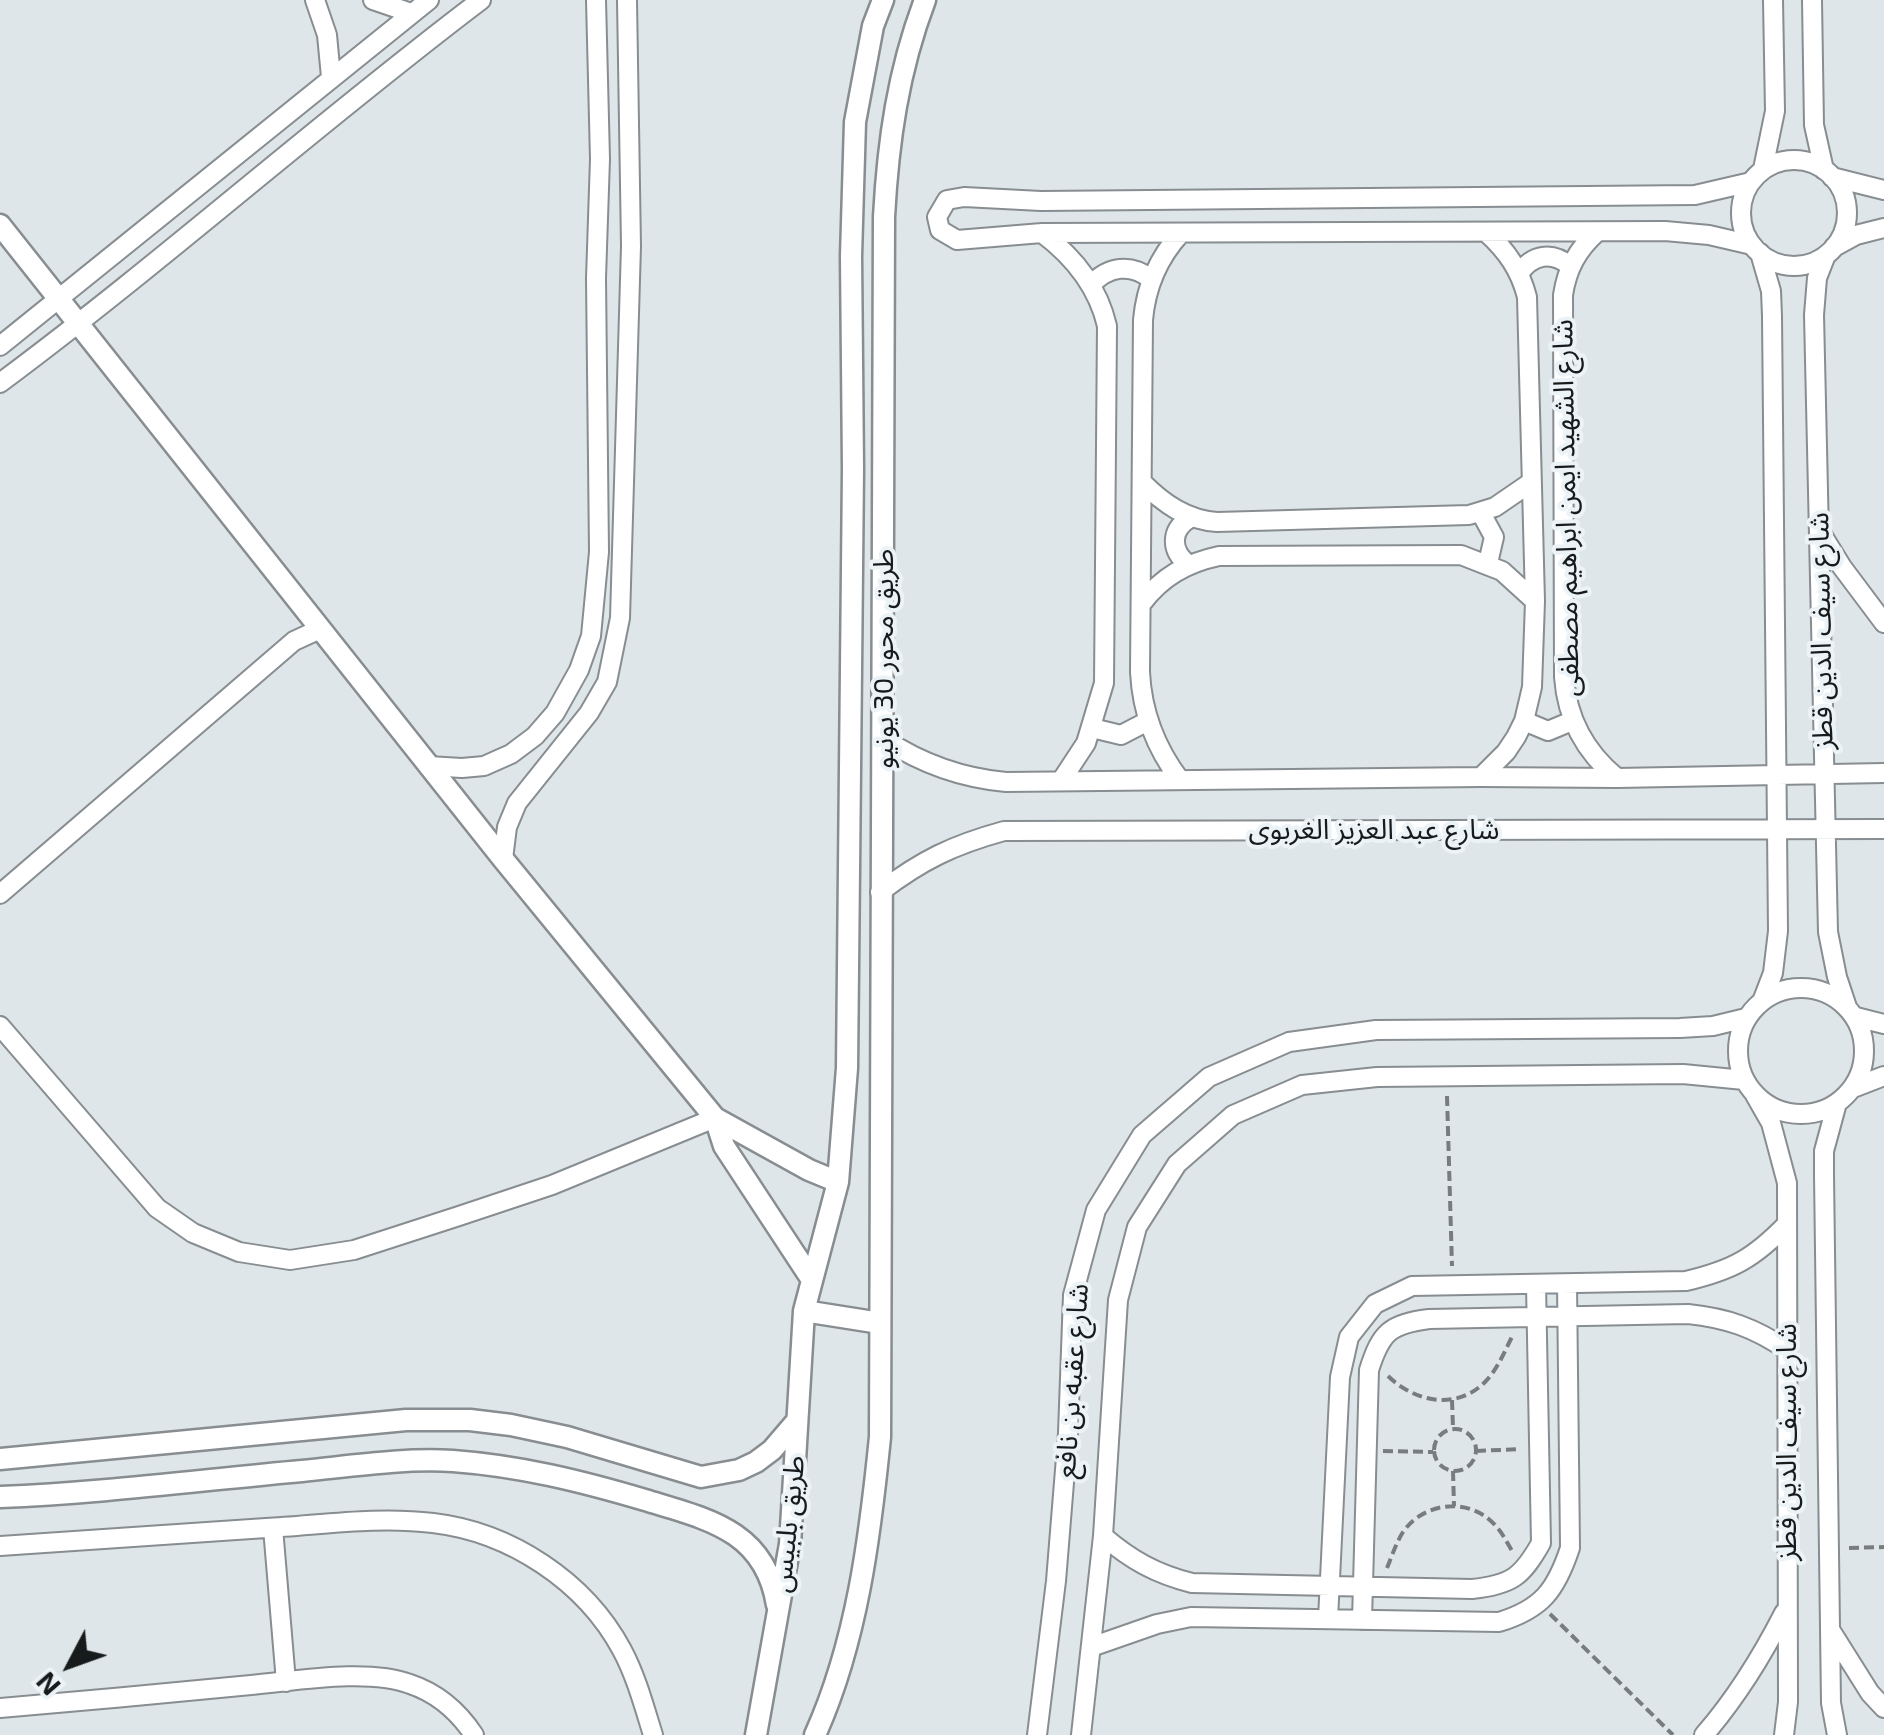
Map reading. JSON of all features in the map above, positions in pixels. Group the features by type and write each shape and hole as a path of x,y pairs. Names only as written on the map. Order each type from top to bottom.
{"street":[{"path":"315,0 327,35 331,78"},
{"path":"373,0 411,13"},
{"path":"0,346 429,0"},
{"path":"0,384 480,0"},
{"path":"428,766 484,766 511,754 535,736 555,714 579,670 591,636 600,552 596,278 600,95 596,0"},
{"path":"502,860 507,828 517,803 589,713 607,682 617,632 631,246 628,0"},
{"name":"طريق محور 30 يونيو","path":"804,1311 838,1182 847,1068 855,122 873,26 883,0"},
{"name":"طريق محور 30 يونيو","path":"880,1323 884,217 887,155 897,93 926,0"},
{"path":"1756,249 1746,236 1741,214 1757,176 1775,111 1774,0"},
{"path":"1812,0 1814,125 1828,173 1844,196 1846,217 1830,251"},
{"path":"600,95 628,94"},
{"path":"1884,190 1794,160 1695,195 1061,201 964,197 946,200 937,217 940,230 957,240 1042,233 1695,233 1756,249 1788,265 1808,264 1856,235 1884,228"},
{"path":"0,224 502,860 715,1118 838,1182"},
{"name":"شارع الشهيد ايمن ابراهيم مصطفى","path":"1481,776 1506,752 1524,722 1532,687 1534,602 1528,312 1520,274 1508,254 1486,232"},
{"name":"شارع الشهيد ايمن ابراهيم مصطفى","path":"1596,232 1570,266 1563,295 1564,677 1572,721 1592,754 1617,778"},
{"path":"1042,233 1068,254 1091,285 1107,326 1105,668 1092,728 1061,781"},
{"path":"1180,780 1161,752 1148,721 1141,688 1143,320 1152,280 1164,254 1181,233"},
{"name":"شارع سيف الدين قطز","path":"1756,249 1771,291 1772,316 1778,830 1778,945 1763,999"},
{"name":"شارع سيف الدين قطز","path":"1830,251 1817,278 1814,303 1828,932 1837,977 1852,1012"},
{"path":"1520,274 1525,265 1542,256 1553,256 1570,266"},
{"path":"1091,285 1115,269 1134,270 1152,280"},
{"path":"1143,483 1190,518 1218,522 1481,513 1530,484"},
{"path":"1481,513 1494,537 1488,563"},
{"path":"1189,565 1174,545 1178,529 1190,518"},
{"path":"1819,530 1884,622"},
{"path":"1142,604 1162,580 1189,565 1220,556 1428,554 1462,555 1488,563 1514,580 1534,602"},
{"path":"0,894 294,641 320,629"},
{"path":"1092,728 1121,735 1148,721"},
{"path":"1524,722 1548,730 1572,721"},
{"name":"شارع عبد العزيز الغربوى","path":"884,739 916,758 969,777 1006,782 1884,773"},
{"name":"شارع عبد العزيز الغربوى","path":"880,892 917,864 959,843 1004,831 1884,830"},
{"path":"1852,1012 1864,1041 1863,1066 1853,1088 1838,1103 1817,1113 1795,1114 1773,1108 1750,1088 1738,1049 1746,1018 1763,999 1779,990 1816,988 1833,995 1852,1012 1884,1024"},
{"name":"شارع عقبه بن نافع","path":"1037,1735 1056,1582 1068,1433 1073,1295 1096,1210 1142,1135 1209,1078 1289,1042 1376,1030 1680,1028 1746,1018"},
{"path":"0,1026 157,1208 193,1234 239,1252 290,1260 354,1250 496,1204 715,1118"},
{"name":"شارع عقبه بن نافع","path":"1081,1735 1103,1536 1118,1300 1137,1227 1176,1164 1233,1115 1302,1085 1377,1077 1683,1074 1750,1088"},
{"path":"1853,1088 1884,1076"},
{"name":"شارع سيف الدين قطز","path":"1750,1088 1771,1122 1787,1183 1788,1702 1784,1735"},
{"name":"شارع سيف الدين قطز","path":"1836,1735 1831,1703 1824,1175 1829,1126 1838,1103"},
{"path":"715,1118 724,1146 812,1280"},
{"path":"1328,1619 1340,1377 1349,1336 1374,1304 1412,1286 1686,1281 1725,1272 1759,1253 1787,1224"},
{"path":"1103,1536 1144,1566 1192,1584 1472,1589 1502,1586 1523,1572 1541,1543 1530,1317 1536,1284"},
{"path":"1090,1647 1140,1629 1191,1617 1498,1622 1539,1604 1560,1579 1570,1548 1568,1284"},
{"path":"804,1311 880,1323 880,1437 870,1535 850,1632 815,1735"},
{"name":"طريق بلبيس","path":"756,1735 790,1544 804,1311"},
{"path":"1362,1620 1371,1587 1369,1370 1378,1342 1400,1323 1429,1319 1688,1314 1724,1318 1758,1330 1788,1350"},
{"path":"0,1458 406,1420 470,1420 567,1438 701,1477 720,1475 756,1462 772,1450 797,1420"},
{"path":"0,1497 417,1460 538,1471 708,1519 730,1530 750,1546 764,1566 774,1589 778,1614"},
{"path":"0,1546 372,1520 434,1523 480,1533 522,1551 561,1577 595,1610 621,1648 654,1735"},
{"path":"273,1528 286,1682"},
{"path":"1704,1735 1728,1708 1760,1660 1787,1608"},
{"path":"1831,1631 1870,1693 1884,1708"},
{"path":"0,1708 375,1677 408,1682 438,1697 463,1718 474,1735"}],"path":[{"path":"1446,1076 1453,1286"},
{"path":"1372,1360 1413,1395 1452,1400 1469,1394 1494,1372 1530,1317"},
{"path":"1452,1400 1453,1428"},
{"path":"1453,1428 1472,1437 1476,1451 1469,1466 1453,1471 1438,1463 1433,1452 1440,1433 1453,1428"},
{"path":"1476,1451 1539,1448"},
{"path":"1367,1451 1433,1452"},
{"path":"1453,1471 1454,1506"},
{"path":"1371,1587 1405,1530 1426,1512 1454,1506 1477,1512 1497,1526 1523,1572"},
{"path":"1829,1548 1884,1547"},
{"path":"1539,1604 1674,1735"}]}
